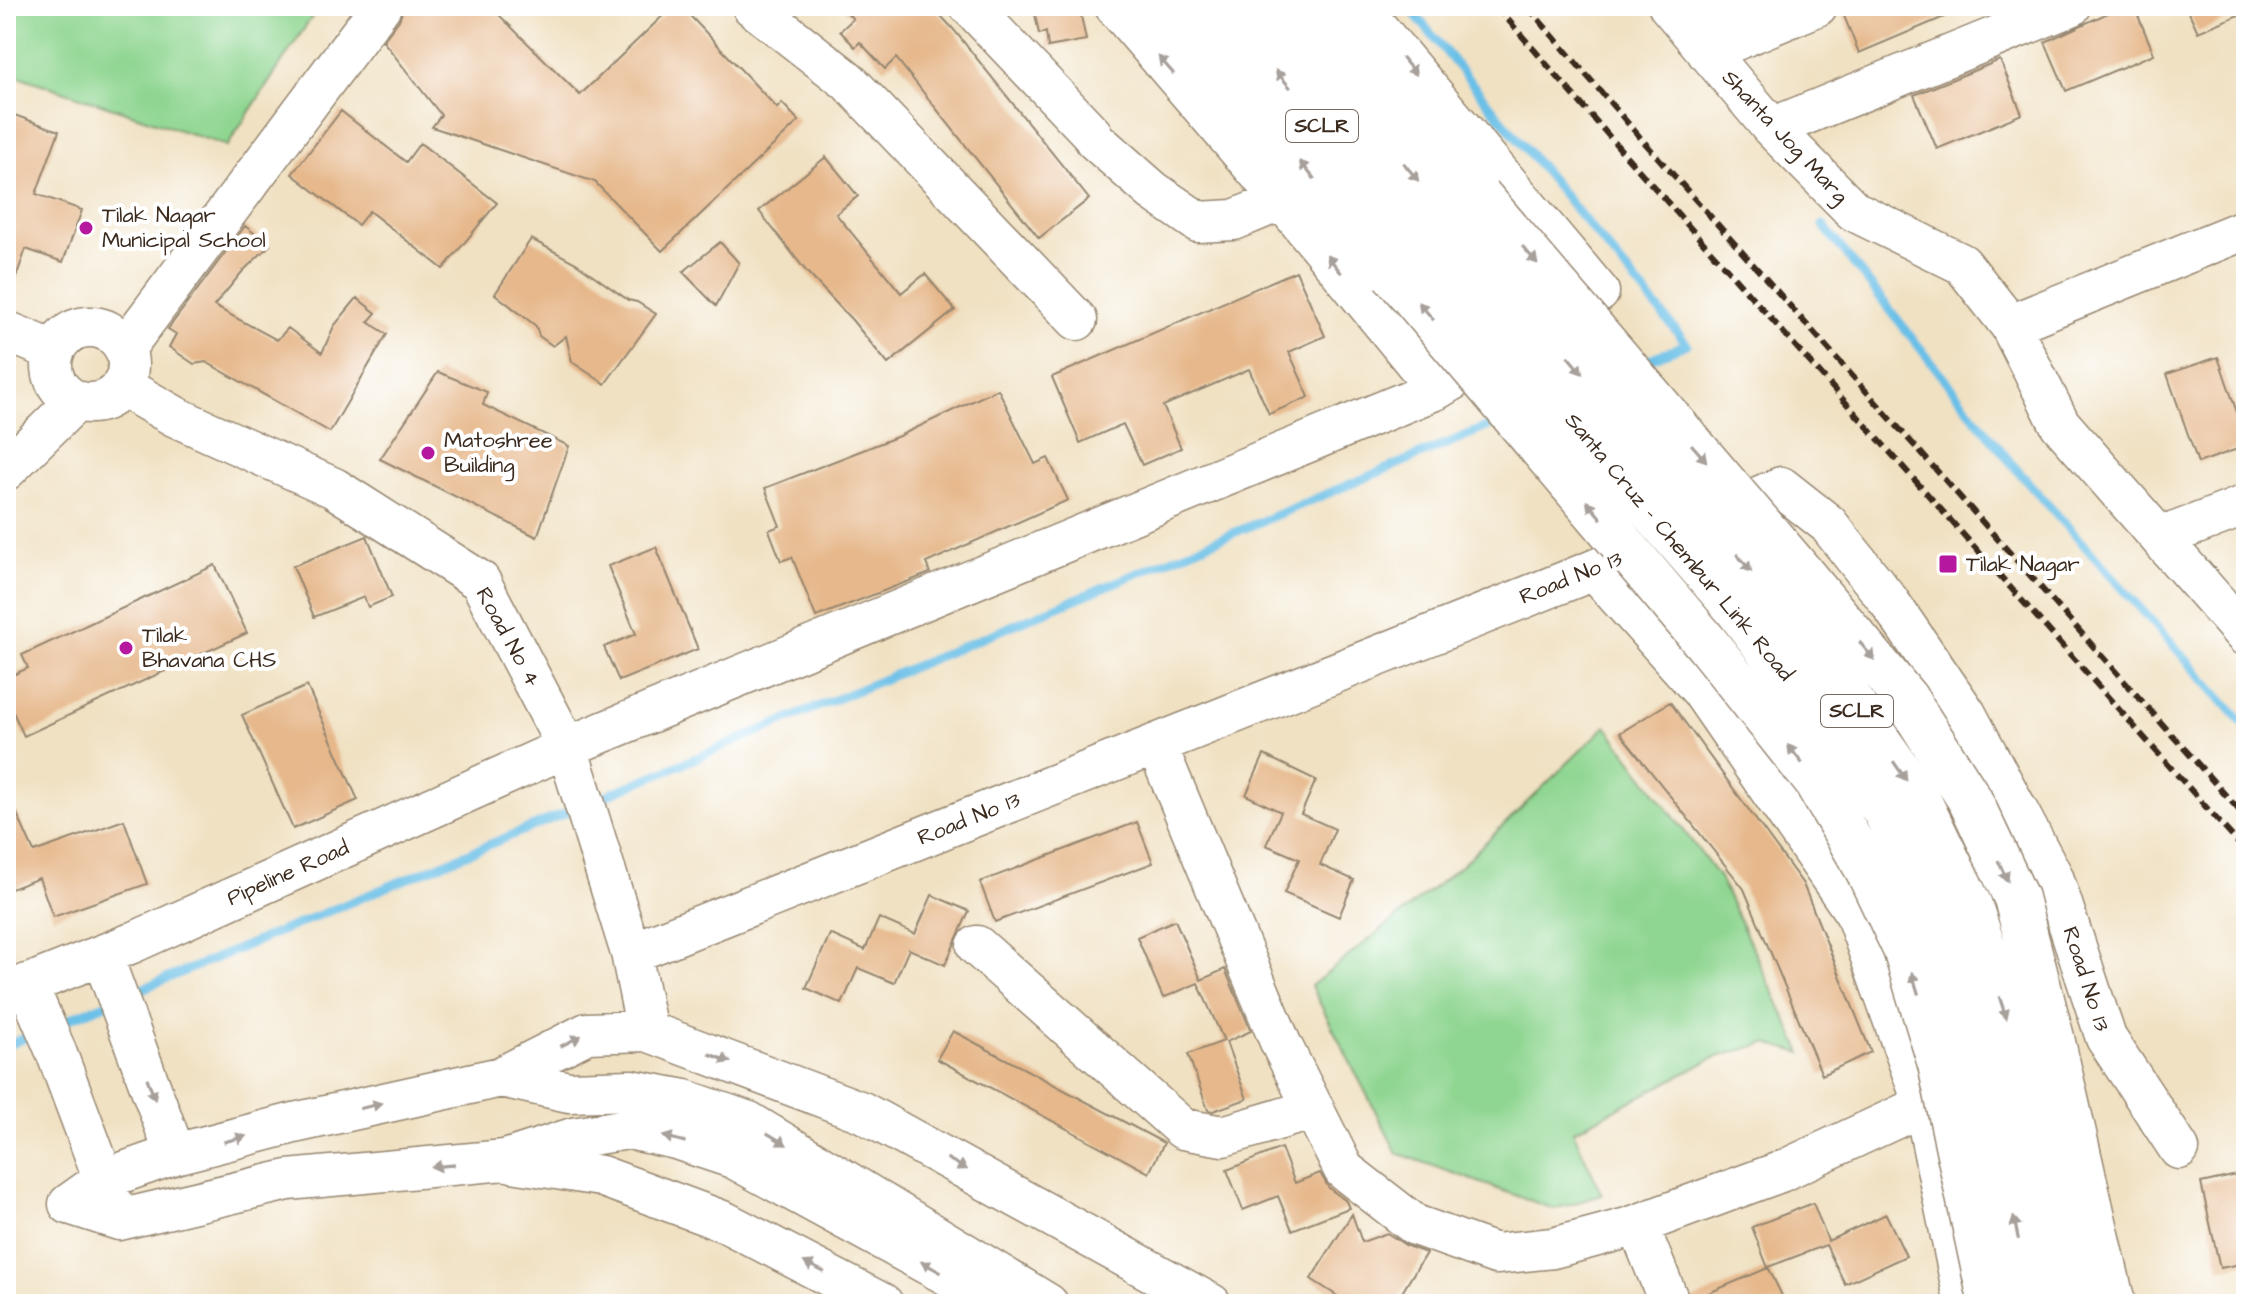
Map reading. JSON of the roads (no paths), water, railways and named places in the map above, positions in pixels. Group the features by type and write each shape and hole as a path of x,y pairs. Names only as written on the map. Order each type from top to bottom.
{"highway":[{"path":"1168,6 1437,234 1792,562 1906,699 1970,800 2016,898 2056,1053 2113,1304"},
{"name":"Santa Cruz – Chembur Link Road","path":"1221,6 1764,587 1915,793 1970,906 2013,1039 2069,1304"},
{"name":"Santa Cruz – Chembur Link Road","path":"1270,6 1437,234 1737,609 1885,811 1938,919 1979,1048 2032,1304"},
{"path":"1320,6 1437,234 1707,644 1815,780 1867,869 1905,949 1940,1064 1991,1304"}],"street":[{"path":"124,368 117,338 106,330 93,327 81,328 61,340 54,351 52,363 57,386 76,401 89,404 114,396 124,368 381,6"},
{"path":"752,6 848,81 1077,320"},
{"path":"970,6 1095,140 1153,191 1198,222 1234,220 1282,200"},
{"path":"1115,6 1282,200 1437,389"},
{"name":"Pipeline Road","path":"32,1011 115,990 570,756 1437,389 1599,292 1359,6"},
{"name":"Shanta Jog Marg","path":"1669,6 1720,47 1772,128 1854,211 1962,264 2010,325"},
{"path":"1716,6 1720,47 1817,6"},
{"path":"1772,128 2071,6"},
{"path":"2246,229 2010,325 2060,424 2246,636"},
{"path":"6,331 54,351"},
{"name":"Road No 4","path":"124,368 176,417 334,488 480,581 570,756 631,953 647,1031"},
{"path":"6,470 76,401"},
{"name":"Road No 13","path":"631,953 1594,570 1781,487 1828,524 1888,600 1966,714 2053,877 2106,1038 2179,1149"},
{"path":"2160,538 2246,505"},
{"path":"1594,570 1701,690 1855,913 1924,1105 1965,1304"},
{"path":"1156,744 1281,1044 1344,1170 1415,1225 1496,1254 1553,1248 1638,1225 1780,1172 1924,1105"},
{"path":"977,946 1183,1129 1223,1136 1314,1109"},
{"path":"115,990 175,1154"},
{"path":"32,1011 119,1220"},
{"path":"1000,1304 733,1158 676,1139 628,1129 573,1138 505,1160 288,1180 119,1220 69,1204 104,1179 175,1154 294,1123 501,1077 587,1033 647,1031 862,1112 1211,1304"},
{"path":"501,1077 569,1092 631,1090 685,1100 749,1122 1048,1304"},
{"path":"505,1160 601,1176 725,1222 883,1304"},
{"path":"1638,1225 1670,1304"}],"waterway":[{"path":"1408,6 1687,344 1637,364"},
{"path":"1823,225 2011,463 2246,727"},
{"path":"593,801 1501,421"},
{"path":"127,995 575,809"},
{"path":"53,1026 110,1002"},
{"path":"6,1046 36,1033"}],"railway":[{"path":"1496,6 2246,852"},
{"path":"1527,6 1645,143 2246,818"}],"place":[{"name":"Tilak Nagar Municipal School","path":"86,228"},
{"name":"Matoshree Building","path":"428,453"},
{"name":"Tilak Nagar","path":"1948,564"},
{"name":"Tilak Bhavana CHS","path":"126,648"}]}
